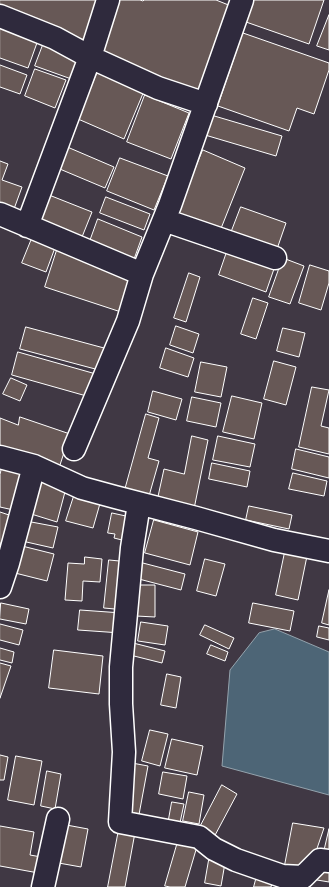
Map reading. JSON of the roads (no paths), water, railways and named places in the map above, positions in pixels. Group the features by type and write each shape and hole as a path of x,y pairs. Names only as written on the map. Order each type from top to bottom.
{"street":[{"path":"27,226 90,57 108,0"},
{"path":"74,449 128,321 142,274 164,220 242,0"},
{"path":"0,16 55,38 90,57 158,88 206,104"},
{"path":"0,214 142,274"},
{"path":"164,220 275,258"},
{"path":"0,457 34,466 82,488 274,540 329,551"},
{"path":"0,587 8,563 34,466"},
{"path":"139,504 132,548 122,666 121,704 124,752 120,822 199,837 214,848 236,860 282,876 303,877 320,860 329,861"},
{"path":"43,887 58,819"}],"water":[{"path":"275,629 329,652 329,795 222,766 230,670 259,633"}]}
